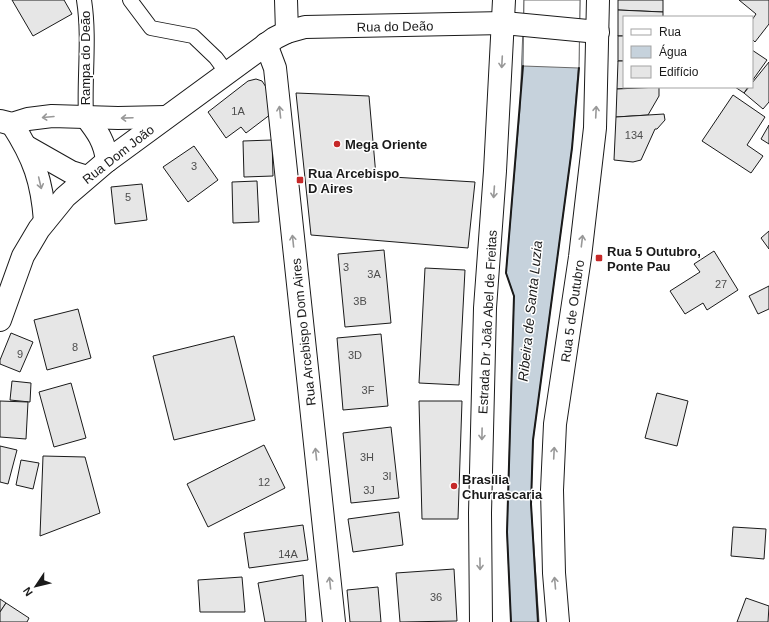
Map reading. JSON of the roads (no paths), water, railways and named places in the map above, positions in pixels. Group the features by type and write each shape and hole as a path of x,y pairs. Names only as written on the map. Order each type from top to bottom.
{"street":[{"path":"286,0 287,32"},
{"name":"Estrada Dr João Abel de Freitas","path":"481,622 480,514 485,308 504,23 504,0"},
{"name":"Rua 5 de Outubro","path":"558,622 554,573 552,490 555,424 589,182 595,128 598,0"},
{"name":"Rua do Deão","path":"287,32 305,27 504,23 598,32"},
{"name":"Rua Dom João","path":"1,315 23,256 45,221 65,197 107,161 166,117 266,44 287,32"},
{"name":"Rua Arcebispo Dom Aires","path":"266,44 275,68 334,622"},
{"path":"6,122 52,116 166,117"},
{"path":"86,117 97,131 104,145 107,161"},
{"path":"6,122 27,147 36,168 43,198 45,221"},
{"path":"27,147 71,172 87,177"}],"lane":[{"name":"Rampa do Deão","path":"84,0 86,33 84,84 86,117"},
{"path":"130,0 150,28 193,36 216,58 227,73"}],"water":[{"name":"Ribeira de Santa Luzia","path":"524,0 580,0 579,59 572,148 533,440 531,504 539,622 511,622 507,532 514,296 506,273 520,108"}],"place":[{"name":"Mega Oriente","path":"337,144"},
{"name":"Rua Arcebispo D Aires","path":"300,180"},
{"name":"Rua 5 Outubro, Ponte Pau","path":"599,258"},
{"name":"Brasília Churrascaria","path":"454,486"}]}
